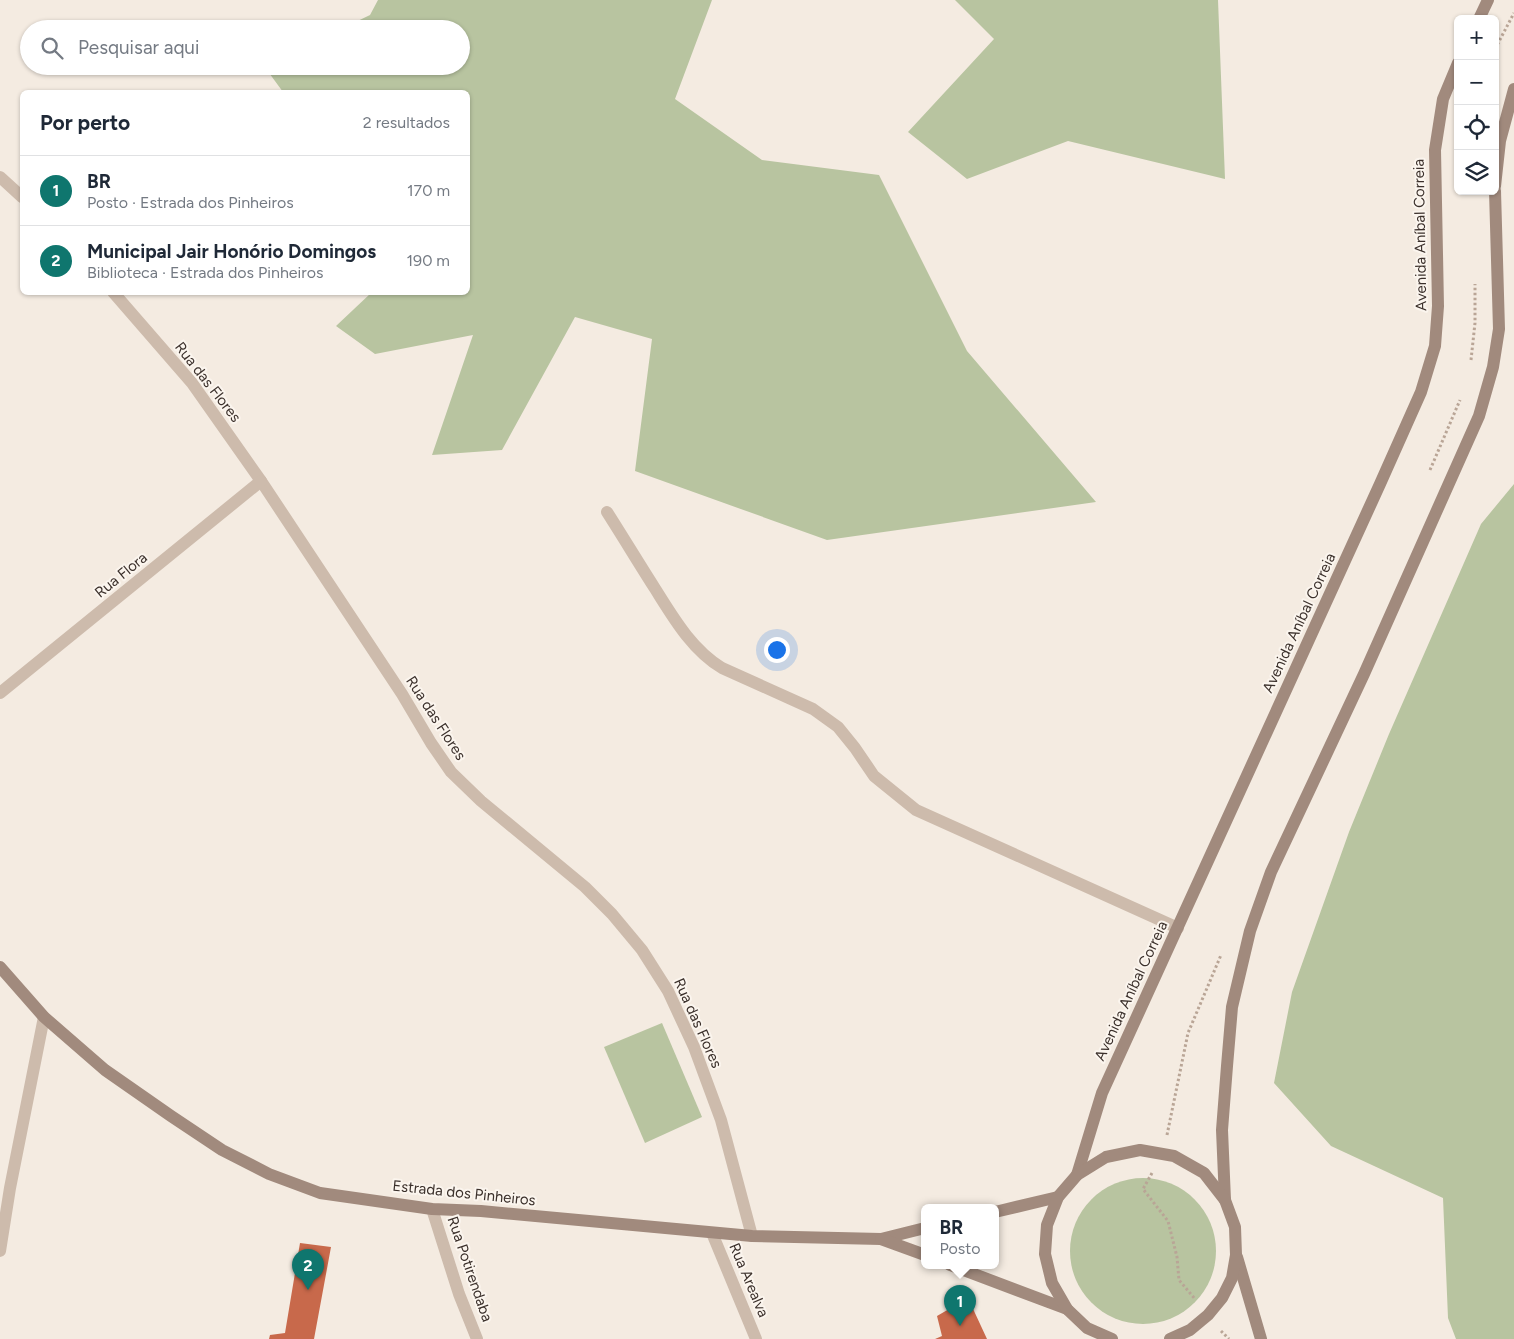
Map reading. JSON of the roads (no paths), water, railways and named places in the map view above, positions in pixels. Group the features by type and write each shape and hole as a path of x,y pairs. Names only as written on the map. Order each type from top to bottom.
{"main road":[{"path":"1481,15 1488,0"},
{"name":"Avenida Aníbal Correia","path":"1077,1175 1102,1093 1421,392 1435,346 1438,306 1435,150 1443,99 1454,73"},
{"path":"1499,150 1514,90"},
{"path":"1170,1339 1190,1330 1208,1315 1222,1298 1232,1278 1236,1256 1235,1227 1225,1200 1222,1130 1232,1006 1250,931 1271,872 1364,674 1479,416 1493,367 1498,329 1495,195"},
{"name":"Estrada dos Pinheiros","path":"0,967 44,1016 105,1070 222,1150 262,1170 320,1193 432,1209 482,1211 752,1236 881,1239 921,1229"},
{"path":"1112,1339 1084,1333 1052,1283 1045,1254 1047,1225 1058,1197 1077,1175 1106,1157 1140,1150 1174,1156 1204,1174 1225,1200"},
{"path":"999,1211 1058,1197"},
{"name":"Estrada dos Pinheiros","path":"881,1239 921,1254"},
{"path":"1236,1256 1261,1339"},
{"path":"961,1269 1067,1309"}],"street":[{"path":"0,177 20,194"},
{"name":"Rua das Flores","path":"117,295 192,383 262,482 402,694 431,743 451,772 481,801 586,887 642,950 668,991 697,1056 721,1120 752,1236"},
{"name":"Rua Flora","path":"0,693 262,482"},
{"path":"607,512 684,632 708,660 812,710 838,727 874,776 916,810 1178,928"},
{"path":"0,1251 10,1188 44,1016"},
{"name":"Rua Potirendaba","path":"432,1209 459,1294 478,1339"},
{"name":"Rua Arealva","path":"712,1233 756,1339"}],"place":[{"name":"Municipal Jair Honório Domingos","path":"308,1290"},
{"name":"BR","path":"960,1326"}]}
